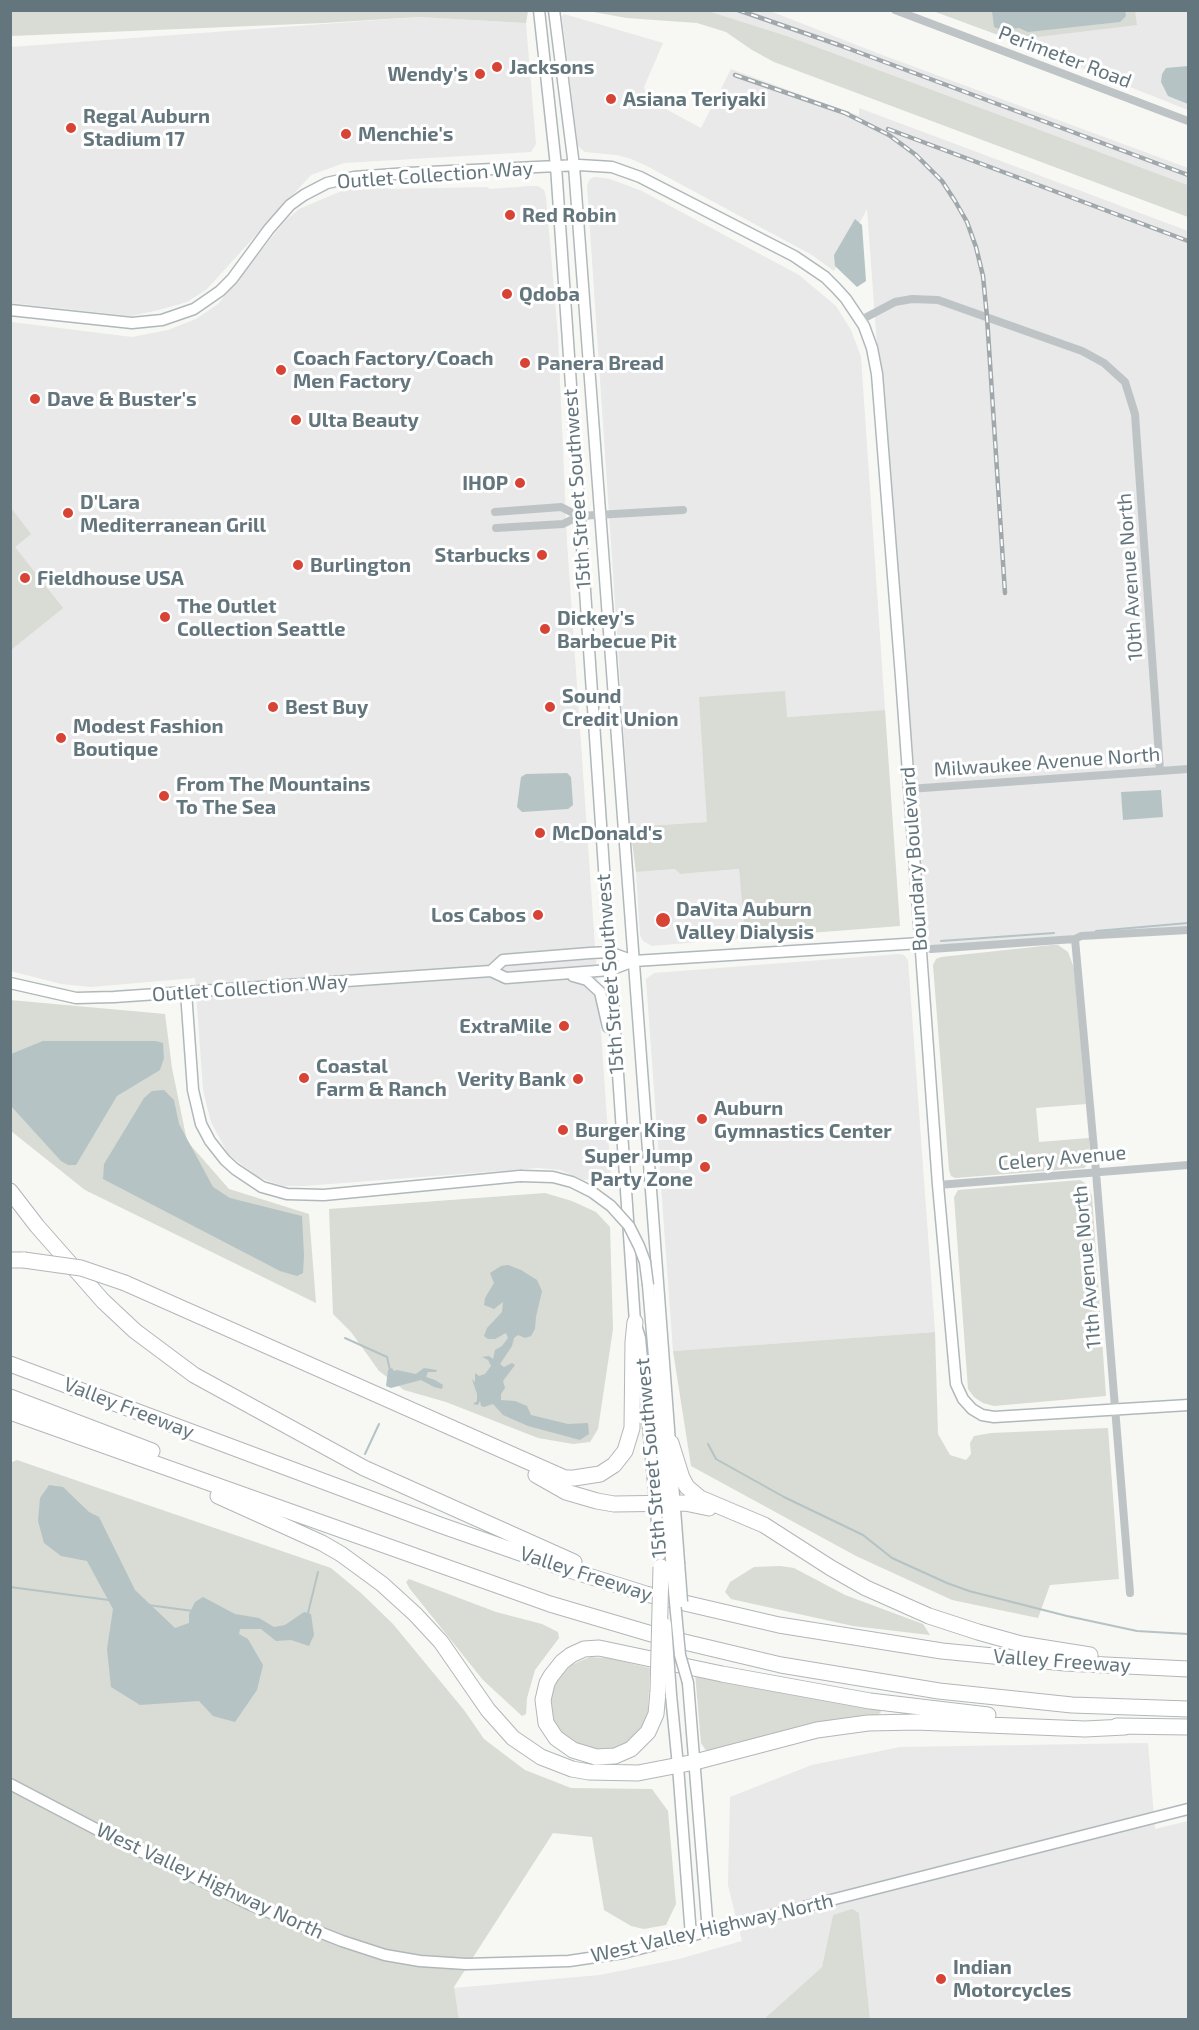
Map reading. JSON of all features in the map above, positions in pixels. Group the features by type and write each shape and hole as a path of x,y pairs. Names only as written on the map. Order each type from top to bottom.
{"highway":[{"path":"10,1191 103,1301 135,1332 194,1375 364,1468 646,1594"},
{"path":"17,1260 81,1268 125,1283 565,1478 581,1478 600,1474 614,1466 625,1451 632,1428 635,1322"},
{"name":"Valley Freeway","path":"10,1364 440,1525 646,1594 779,1625 942,1651 1065,1663 1188,1667"},
{"path":"10,1397 312,1513 331,1526"},
{"path":"417,1411 566,1492 582,1498 614,1504 665,1503 704,1506 753,1519"},
{"name":"Valley Freeway","path":"10,1412 550,1604 655,1635 781,1665 878,1682 993,1698 1072,1705 1188,1709"},
{"path":"58,1428 298,1532 341,1554 382,1584 422,1621 456,1662 501,1726 513,1738 541,1757 572,1769 638,1773 695,1762 807,1732 868,1724 916,1722 1085,1729 1188,1727"},
{"path":"671,1443 682,1478 693,1493 711,1504 753,1519 866,1588 929,1616 1021,1644 1057,1651 1188,1667"},
{"path":"668,1561 664,1693 648,1732 631,1749 615,1756 587,1755 573,1750 556,1738 546,1723 543,1707 544,1691 555,1670 571,1655 584,1649 599,1648 722,1674 870,1701 945,1711 1125,1727"}],"main road":[{"name":"15th Street Southwest","path":"539,10 556,166 635,1322 640,1338 665,1503 668,1561 688,1683 708,1932"},
{"name":"15th Street Southwest","path":"555,10 574,166 671,1443 665,1503 668,1561"},
{"name":"Outlet Collection Way","path":"10,310 132,323 162,320 194,309 220,291 290,205 327,183 354,177 397,174 574,166"},
{"name":"Boundary Boulevard","path":"574,166 605,166 629,172 784,251 825,277 846,299 861,320 872,348 878,381 938,1185 955,1379 963,1399 972,1410 982,1415 994,1417 1116,1410"},
{"path":"609,952 634,960 921,943"},
{"name":"Outlet Collection Way","path":"491,970 503,960 609,952"},
{"name":"Outlet Collection Way","path":"10,983 76,998 491,970 506,978 610,970 634,960"},
{"path":"548,974 581,977 600,992 617,1077"},
{"path":"186,992 193,1090 201,1124 210,1141 225,1160 262,1187 287,1194 324,1195 519,1176 553,1177 572,1182 592,1192 611,1206 634,1234 645,1262 665,1503"},
{"path":"1116,1410 1188,1405"},
{"path":"664,1693 678,1766 691,1936"},
{"name":"West Valley Highway North","path":"10,1784 115,1839 252,1905 342,1941 386,1956 466,1964 569,1961 623,1953 1188,1809"}],"street":[{"name":"Perimeter Road","path":"895,10 1188,121"},
{"name":"10th Avenue North","path":"861,320 888,305 903,300 939,300 1082,351 1104,363 1125,382 1135,414 1160,771"},
{"path":"495,512 561,507 579,516"},
{"path":"496,528 563,524 579,516 683,510"},
{"name":"Milwaukee Avenue North","path":"909,789 1188,769"},
{"path":"931,949 1075,939 1081,936 1188,930"},
{"name":"11th Avenue North","path":"1075,939 1130,1593"},
{"name":"Celery Avenue","path":"938,1185 1188,1165"}],"shaded area":[{"path":"1125,10 1126,16 1120,22 1028,32 1019,28 1002,30 994,27 992,11"},
{"path":"10,11 528,11 526,23 419,17 11,36"},
{"path":"588,11 708,11 787,36 1188,185 1188,217 774,62 726,32 697,23 627,18"},
{"path":"708,11 770,11 1188,168 1188,185 787,36"},
{"path":"933,11 1188,11 1188,110 1012,40"},
{"path":"933,11 1135,11 1137,25 1012,40"},
{"path":"564,14 663,43 644,87 649,100 701,128 731,69 859,116 859,108 1188,231 1188,928 921,946 867,209 834,271 812,255 647,166 617,155 585,152 578,146 562,17"},
{"path":"419,17 526,23 536,144 531,152 344,163 311,175 206,290 187,302 131,316 11,303 11,47"},
{"path":"1188,66 1188,104 1168,96 1161,82 1166,68"},
{"path":"595,177 610,179 642,191 799,275 836,306 851,330 861,357 885,710 786,717 785,692 708,822 630,827 587,185 590,179"},
{"path":"366,186 392,189 487,187 490,189 538,186 544,190 546,197 558,336 567,542 611,1177 584,1180 560,1170 539,1168 304,1186 284,1186 274,1183 258,1177 228,1154 211,1122 203,1090 195,978 91,987 61,984 11,971 11,322 132,337 168,330 196,319 218,304 285,221 299,209 344,190"},
{"path":"855,219 862,225 866,281 857,287 835,266 834,255"},
{"name":"Fieldhouse USA","path":"11,508 31,534 15,547 63,608 11,650"},
{"path":"785,691 787,717 885,710 900,926 745,938 739,869 680,874 675,869 636,872 630,827 707,822 699,697"},
{"path":"567,773 571,777 573,805 568,809 522,812 517,807 521,777 526,774"},
{"path":"1161,790 1163,817 1123,820 1121,792"},
{"path":"675,869 680,874 739,869 745,938 652,946 643,941 640,935 636,872"},
{"path":"1058,945 1068,952 1074,968 1086,1104 1036,1108 1039,1142 1089,1138 1090,1163 1084,1168 955,1178 951,1176 949,1170 933,965 936,959 941,957"},
{"path":"904,955 908,960 935,1332 673,1351 646,979 654,973"},
{"path":"10,1000 165,1014 172,1068 187,1141 229,1189 309,1214 316,1303 85,1190 11,1131"},
{"path":"43,1041 156,1041 163,1043 164,1058 160,1070 117,1096 76,1165 68,1165 61,1161 11,1106 11,1054"},
{"path":"164,1090 174,1100 179,1124 213,1187 230,1198 302,1216 303,1273 297,1276 280,1271 103,1179 104,1164 144,1098 152,1091"},
{"path":"1080,1180 1087,1184 1092,1196 1106,1396 994,1406 983,1403 968,1389 954,1197 958,1190"},
{"path":"545,1193 572,1201 596,1212 610,1227 613,1329 598,1429 590,1442 573,1444 538,1438 446,1402 404,1390 379,1371 351,1332 333,1314 329,1209"},
{"path":"508,1265 537,1280 542,1291 535,1329 531,1336 525,1338 518,1335 514,1338 512,1346 500,1364 504,1367 512,1363 515,1365 503,1381 505,1388 501,1394 501,1400 515,1401 527,1406 531,1415 568,1424 588,1423 589,1434 580,1440 528,1426 503,1415 493,1404 484,1407 481,1406 480,1401 478,1405 473,1404 477,1401 477,1394 472,1379 475,1382 475,1373 479,1376 485,1374 491,1366 488,1360 482,1357 489,1356 493,1359 495,1350 502,1346 508,1338 506,1333 495,1339 488,1339 484,1336 487,1328 502,1312 503,1302 494,1309 484,1305 485,1298 494,1283 490,1273 501,1266"},
{"path":"935,1332 938,1434 950,1455 966,1460 971,1454 970,1443 974,1436 991,1433 1108,1428 1119,1579 1050,1585 1038,1618 952,1600 856,1556 691,1466 673,1351"},
{"path":"392,1368 394,1371 416,1374 424,1368 437,1370 428,1372 426,1377 443,1385 442,1389 421,1380 391,1388 386,1386 388,1370"},
{"path":"17,1460 331,1568 393,1624 464,1710 484,1739 525,1770 571,1788 652,1789 668,1811 676,1904 666,1925 644,1929 631,1926 604,1910 592,1837 553,1833 454,1987 459,2019 11,2019 10,1463"},
{"path":"49,1485 63,1487 89,1512 99,1517 135,1590 175,1628 189,1623 189,1614 195,1602 203,1597 235,1614 259,1618 274,1627 285,1625 304,1612 311,1614 314,1635 309,1646 291,1640 276,1641 261,1629 240,1629 239,1634 248,1639 263,1665 257,1690 235,1722 213,1716 199,1701 140,1705 111,1687 107,1649 113,1609 87,1561 61,1556 44,1543 38,1521 40,1498"},
{"path":"754,1567 794,1568 845,1595 923,1624 930,1635 853,1626 731,1599 725,1592 730,1582"},
{"path":"409,1579 496,1612 542,1624 558,1632 559,1638 535,1670 527,1698 526,1714 522,1716 483,1680 410,1589 406,1582"},
{"path":"590,1657 608,1658 650,1668 648,1711 643,1724 634,1738 622,1748 609,1752 581,1749 558,1732 550,1714 552,1691 558,1679 571,1665"},
{"path":"695,1673 880,1709 881,1712 878,1715 849,1718 707,1752 701,1743"},
{"path":"1148,1743 1155,1829 1188,1821 1188,2019 870,2019 859,1913 833,1915 822,1967 764,2019 459,2019 454,1988 600,1975 679,1959 742,1941 728,1885 730,1797 812,1765 900,1747"},
{"path":"852,1909 859,1913 870,2019 764,2019 822,1967 833,1915"}],"waterway":[{"path":"1096,931 1188,923"},
{"path":"941,941 1054,933"},
{"path":"345,1338 387,1357 390,1370"},
{"path":"365,1454 379,1424"},
{"path":"708,1444 716,1459 784,1497 863,1535 892,1558 947,1583 969,1591 1067,1616 1137,1631 1188,1634"},
{"path":"306,1615 318,1572"},
{"path":"10,1587 109,1600"},
{"path":"148,1605 193,1611"}],"railway":[{"path":"738,10 839,45 1188,175"},
{"path":"735,75 848,114"},
{"path":"843,112 889,135 916,155 942,181 967,222 976,247 983,276 987,317 1005,593"},
{"path":"888,129 1188,241"}],"place":[{"name":"Jacksons","path":"497,67"},
{"name":"Wendy's","path":"480,74"},
{"name":"Asiana Teriyaki","path":"611,99"},
{"name":"Regal Auburn Stadium 17","path":"71,128"},
{"name":"Menchie's","path":"346,134"},
{"name":"Red Robin","path":"510,215"},
{"name":"Qdoba","path":"507,294"},
{"name":"Panera Bread","path":"525,363"},
{"name":"Coach Factory/Coach Men Factory","path":"281,370"},
{"name":"Dave & Buster's","path":"35,399"},
{"name":"Ulta Beauty","path":"296,420"},
{"name":"IHOP","path":"520,483"},
{"name":"D'Lara Mediterranean Grill","path":"68,513"},
{"name":"Starbucks","path":"542,555"},
{"name":"Burlington","path":"298,565"},
{"name":"Fieldhouse USA","path":"25,578"},
{"name":"The Outlet Collection Seattle","path":"165,617"},
{"name":"Dickey's Barbecue Pit","path":"545,629"},
{"name":"Best Buy","path":"273,707"},
{"name":"Sound Credit Union","path":"550,707"},
{"name":"Modest Fashion Boutique","path":"61,738"},
{"name":"From The Mountains To The Sea","path":"164,796"},
{"name":"McDonald's","path":"540,833"},
{"name":"Los Cabos","path":"538,915"},
{"name":"DaVita Auburn Valley Dialysis","path":"663,920"},
{"name":"ExtraMile","path":"564,1026"},
{"name":"Coastal Farm & Ranch","path":"304,1078"},
{"name":"Verity Bank","path":"578,1079"},
{"name":"Auburn Gymnastics Center","path":"702,1119"},
{"name":"Burger King","path":"563,1130"},
{"name":"Super Jump Party Zone","path":"705,1167"},
{"name":"Indian Motorcycles","path":"941,1979"}]}
